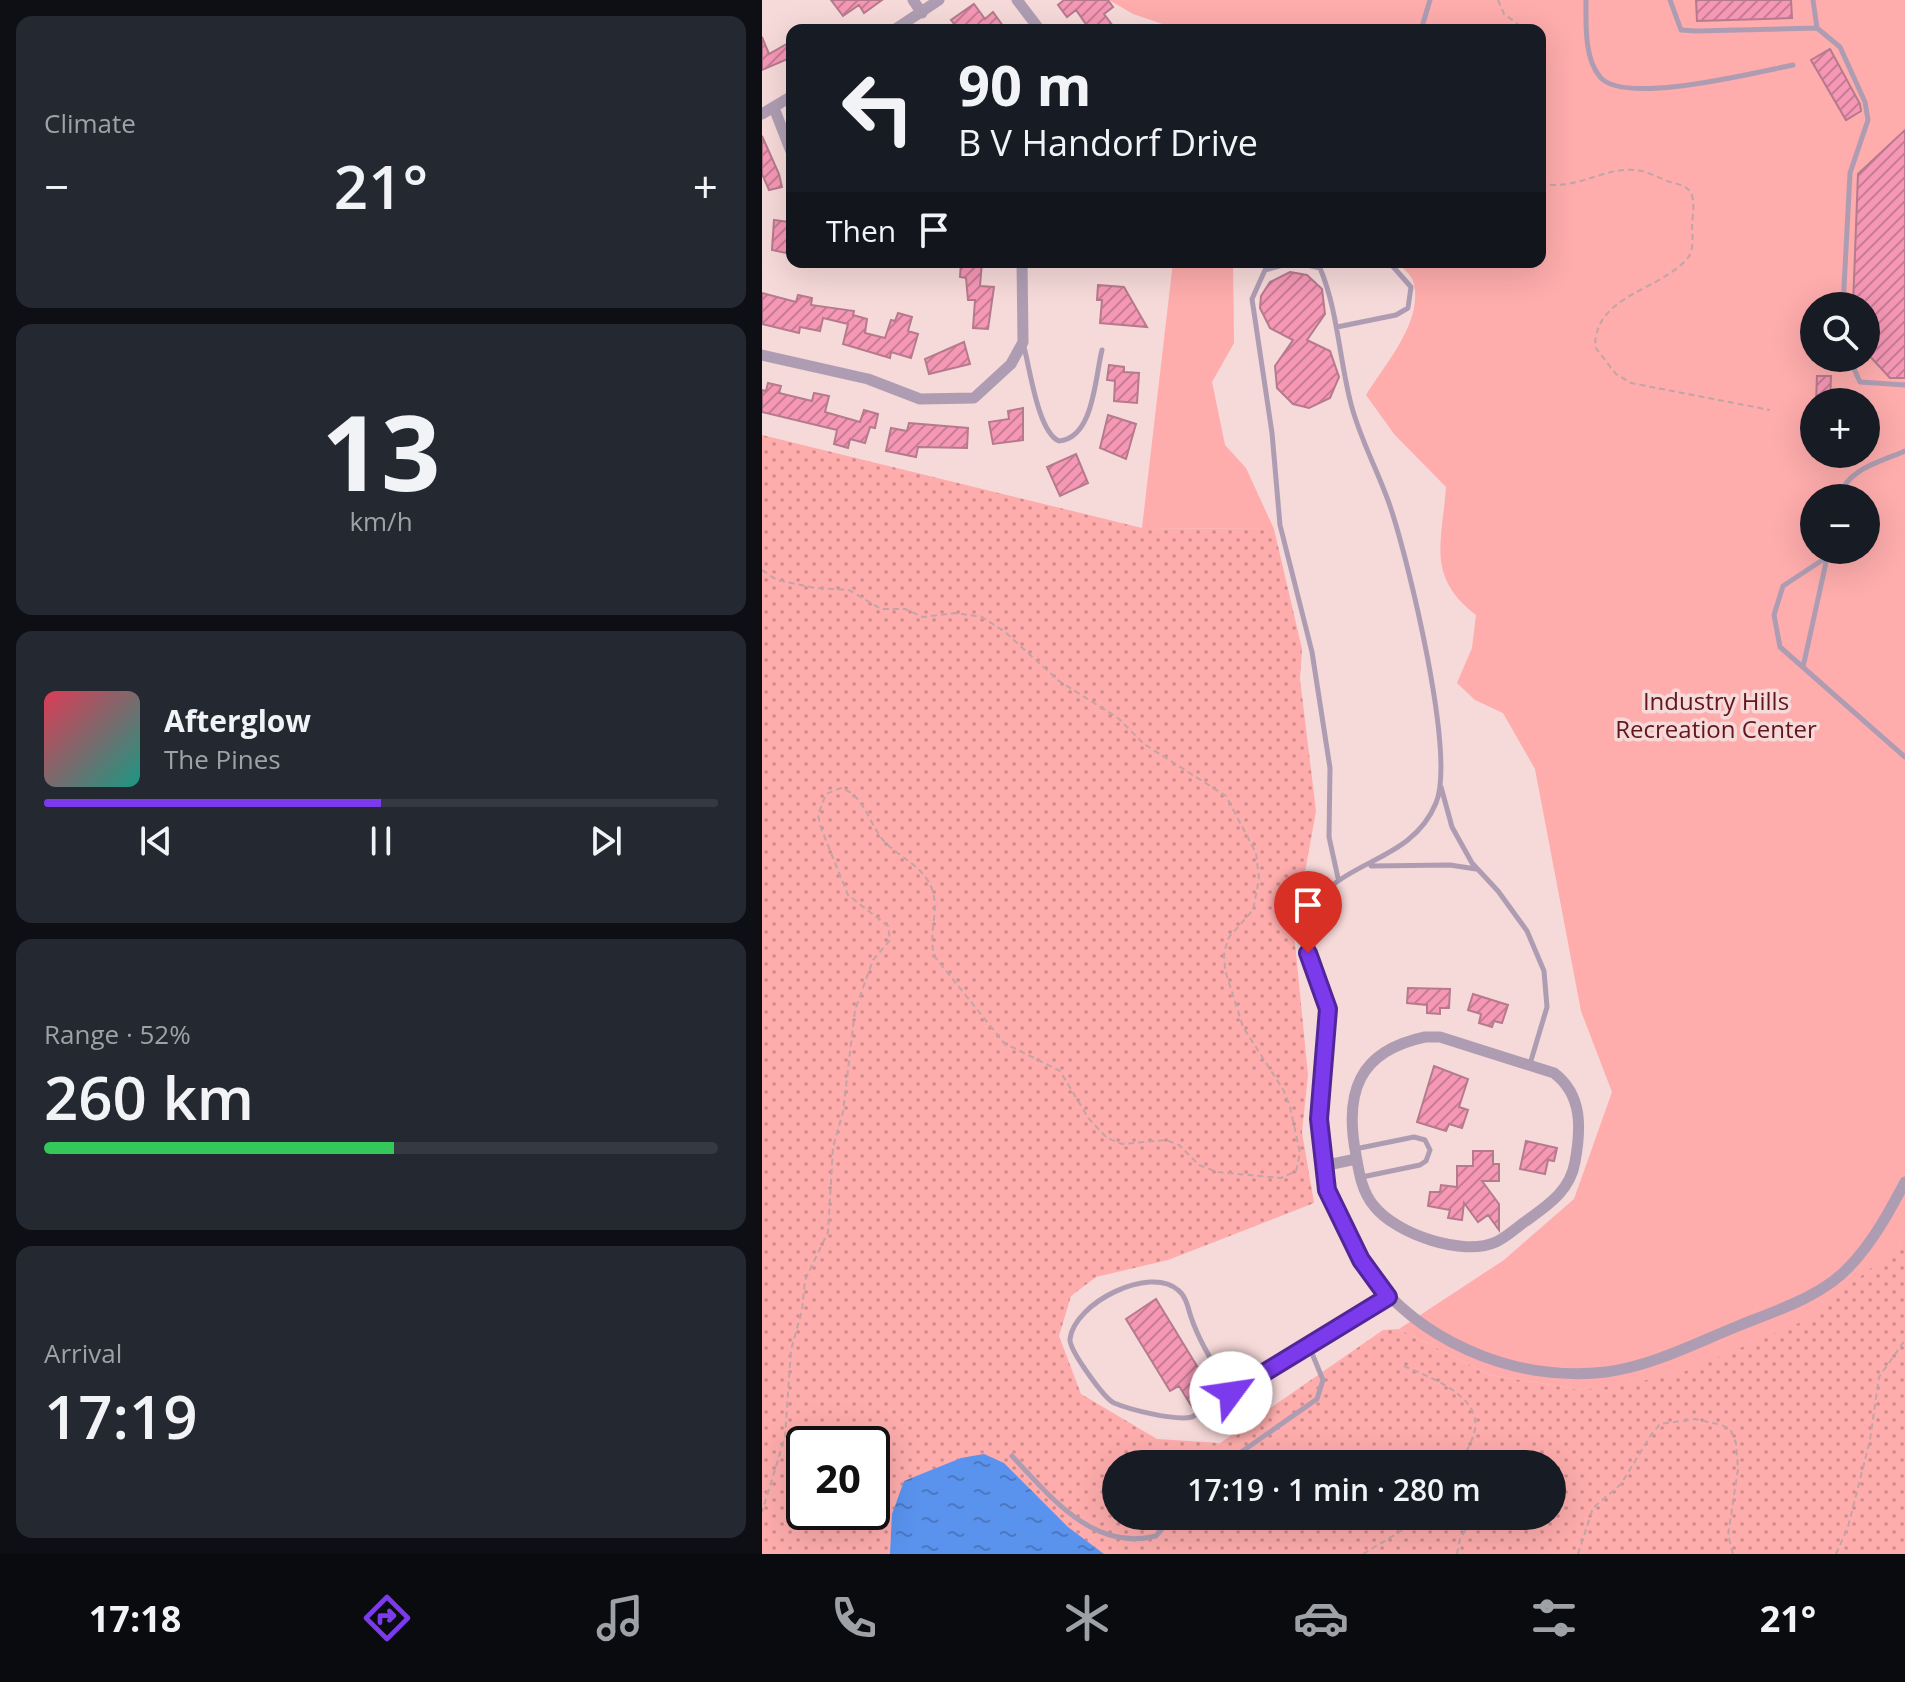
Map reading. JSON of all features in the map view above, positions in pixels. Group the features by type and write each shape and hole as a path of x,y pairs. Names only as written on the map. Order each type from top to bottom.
{"street":[{"path":"913,0 922,13"},
{"path":"904,24 939,0"},
{"path":"1017,0 1035,24"},
{"path":"762,114 786,100"},
{"path":"774,108 786,139"},
{"path":"762,355 868,379 920,399 974,398 1011,364 1023,342 1022,268"},
{"path":"1306,927 1308,953 1328,1009 1319,1119 1327,1190 1342,1226 1388,1297 1439,1336 1470,1352 1559,1373 1607,1372 1664,1356 1803,1300 1847,1269 1883,1224 1905,1182"},
{"path":"1440,1037 1530,1066 1554,1073 1573,1092 1579,1116 1571,1176 1555,1200 1496,1242 1463,1248 1446,1246 1396,1224 1372,1205 1361,1177 1350,1121 1356,1084 1377,1057 1409,1040 1440,1037"},
{"path":"1323,1166 1356,1154"}],"lane":[{"path":"1423,24 1430,0"},
{"path":"1586,0 1587,41 1599,76 1608,84 1622,88 1689,84 1793,65"},
{"path":"1670,0 1681,30 1817,28 1840,47 1865,102 1868,120 1850,173 1844,292"},
{"path":"1813,0 1817,28"},
{"path":"1272,268 1265,270 1252,299 1272,433 1280,525 1291,581 1312,652 1330,768 1329,837 1338,878"},
{"path":"1320,268 1330,293 1353,412 1391,508 1413,586 1440,744 1441,786 1452,827 1477,869 1527,931 1544,971 1547,1007 1530,1066"},
{"path":"1337,327 1396,315 1408,308 1411,287 1394,268"},
{"path":"1023,342 1044,425 1051,437 1059,441 1076,435 1085,422 1102,350"},
{"path":"1855,372 1860,382 1905,385"},
{"path":"1842,484 1849,476 1905,451"},
{"path":"1814,564 1783,586 1774,615 1780,647 1905,757"},
{"path":"1803,667 1826,564"},
{"path":"1306,927 1311,906 1321,891 1338,878 1367,865 1415,836 1436,802 1441,786"},
{"path":"1367,865 1396,868 1450,865 1477,869"},
{"path":"1356,1154 1414,1137 1425,1140 1430,1150 1426,1161 1420,1165 1361,1177"},
{"path":"1231,1393 1196,1332 1184,1295 1170,1284 1151,1282 1118,1290 1084,1310 1072,1328 1072,1352 1112,1402 1180,1420 1192,1417 1388,1297"},
{"path":"1244,1450 1317,1399 1323,1380 1309,1346"},
{"path":"1012,1456 1058,1506 1100,1531 1148,1538 1163,1530"}],"path":[{"path":"1498,0 1504,14 1518,24"},
{"path":"1546,184 1569,186 1621,170 1636,170 1684,186 1691,193 1692,246 1687,258 1647,288 1612,307 1600,319 1595,347 1616,374 1631,383 1770,410"},
{"path":"762,570 777,580 815,588 849,590 881,609 905,609 923,617 955,613 982,617 1005,632 1059,681 1118,718 1144,744 1226,796 1256,853 1259,879 1253,910 1229,937 1224,952 1225,970 1243,1027 1284,1091 1295,1122 1300,1153 1296,1171 1291,1176 1261,1178 1217,1172 1199,1165 1179,1145 1166,1140 1122,1144 1107,1138 1089,1119 1060,1071 1004,1043 935,957 931,945 935,901 925,876 880,837 852,791 841,788 826,794 818,815 848,895 888,926 890,940 873,960 855,1010 843,1112 833,1147 828,1232 805,1280 802,1310 791,1350 785,1437 762,1512"},
{"path":"1836,1554 1848,1527 1870,1440 1879,1377 1905,1340"},
{"path":"1404,1366 1460,1396 1470,1409 1475,1428 1466,1450"},
{"path":"1578,1554 1593,1508 1621,1484 1660,1424 1695,1419 1722,1425 1731,1431 1736,1443 1736,1491 1728,1535 1733,1554"},
{"path":"1363,1554 1403,1530"},
{"path":"1457,1554 1465,1530"}],"green space":[{"name":"Industry Hills Recreation Center","path":"1109,0 1905,0 1905,1233 1899,1246 1806,1320 1674,1376 1583,1390 1490,1375 1399,1329 1504,1260 1574,1199 1612,1092 1581,1011 1535,769 1503,713 1475,700 1457,683 1472,648 1476,615 1460,601 1443,572 1441,542 1446,487 1394,434 1366,395 1401,341 1413,311 1413,281 1403,268 1546,268 1546,24 1162,24 1133,14"},
{"path":"1172,268 1233,268 1234,343 1212,382 1225,445 1246,468 1274,529 1142,528"},
{"path":"762,435 1142,528 1274,529 1302,649 1300,679 1316,811 1294,933 1308,1075 1302,1132 1314,1203 1168,1260 1096,1277 1071,1296 1059,1336 1081,1394 1157,1439 1220,1443 1383,1330 1399,1329 1490,1375 1583,1390 1899,1246 1905,1233 1905,1554 762,1554"}],"water":[{"path":"984,1454 1004,1463 1068,1527 1104,1554 890,1554 892,1514 904,1481 961,1458"}],"building":[{"path":"831,0 882,0 864,13 859,5 843,16"},
{"path":"1064,0 1108,0 1113,7 1104,14 1112,24 1086,24 1076,10 1067,17 1058,5"},
{"path":"1696,0 1791,0 1792,18 1697,21"},
{"path":"974,4 985,19 993,12 1002,24 954,24 951,20"},
{"path":"762,37 769,54 786,44 786,60 762,70"},
{"path":"1830,49 1860,104 1861,111 1846,120 1811,60"},
{"path":"1905,130 1905,378 1890,378 1880,367 1880,292 1854,292 1858,174"},
{"path":"762,136 782,187 769,190 762,174"},
{"path":"774,220 786,222 786,253 772,250"},
{"path":"961,268 982,268 980,286 994,287 988,329 973,328 975,300 968,300 966,278 960,277"},
{"path":"1290,272 1307,275 1322,289 1325,314 1307,340 1330,351 1339,377 1330,398 1309,408 1293,404 1277,388 1275,366 1293,340 1270,328 1260,308 1261,296 1270,282"},
{"path":"1098,285 1124,287 1147,327 1100,323 1102,300 1097,300"},
{"path":"762,293 796,302 798,295 812,298 811,305 854,311 853,315 867,319 865,333 885,338 891,320 895,321 898,313 912,317 908,331 918,334 911,358 891,352 890,358 843,344 848,324 823,318 820,331 800,327 799,333 762,324"},
{"path":"964,342 970,364 929,374 925,359"},
{"path":"1109,365 1124,367 1124,372 1139,373 1137,403 1114,401 1115,381 1107,380"},
{"path":"1817,376 1831,376 1831,388 1817,388"},
{"path":"768,383 781,386 779,393 812,401 814,393 829,396 825,412 860,422 864,410 878,414 875,428 870,427 865,443 850,439 848,448 834,444 837,430 762,412 762,390 766,391"},
{"path":"1023,408 1023,440 993,444 989,422 1009,419 1008,411"},
{"path":"1108,415 1136,424 1126,459 1100,448"},
{"path":"909,423 968,428 967,448 918,447 916,457 886,451 891,428 907,431"},
{"path":"1076,454 1088,483 1060,496 1047,467"},
{"path":"1408,988 1450,989 1449,1008 1440,1008 1440,1014 1427,1013 1427,1005 1407,1003"},
{"path":"1473,994 1508,1005 1502,1023 1494,1021 1492,1027 1479,1023 1481,1014 1468,1010"},
{"path":"1434,1066 1468,1079 1459,1107 1468,1110 1462,1128 1449,1124 1446,1131 1417,1122"},
{"path":"1526,1141 1557,1148 1554,1161 1548,1160 1545,1174 1520,1169"},
{"path":"1473,1151 1493,1151 1493,1164 1499,1164 1499,1181 1482,1181 1499,1204 1499,1230 1488,1215 1478,1222 1464,1203 1462,1220 1448,1218 1450,1210 1428,1206 1430,1192 1440,1192 1441,1185 1457,1187 1457,1166 1473,1166"},
{"path":"1156,1299 1214,1394 1192,1407 1179,1386 1170,1391 1126,1319"}],"route":[{"path":"1231,1393 1388,1297 1361,1260 1327,1190 1319,1119 1328,1041 1328,1009 1308,953"}]}
